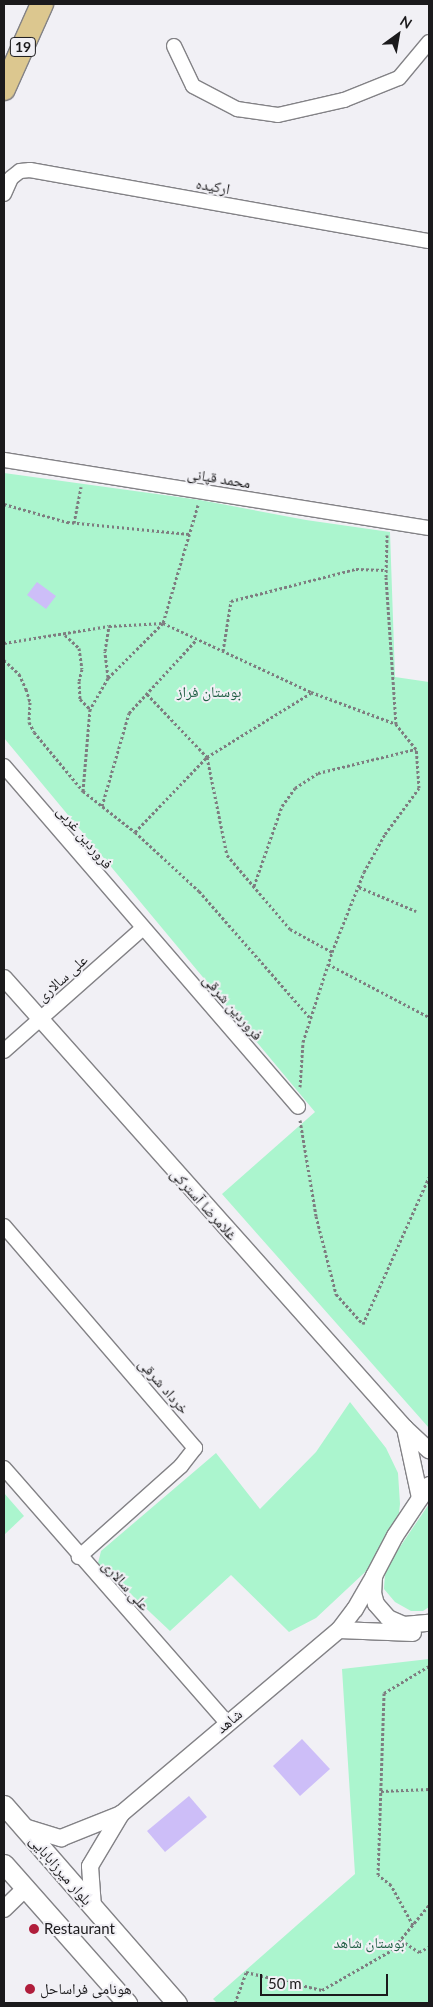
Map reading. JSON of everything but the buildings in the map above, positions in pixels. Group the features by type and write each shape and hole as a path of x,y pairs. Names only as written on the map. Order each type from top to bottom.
{"highway":[{"name":"19","path":"4,89 42,4"}],"main road":[{"name":"بلوار میرزابابایی","path":"4,1804 176,2003"},
{"path":"4,1864 127,2003"}],"street":[{"path":"174,46 193,86 236,109 278,115 344,100 399,78 429,42"},
{"name":"ارکیده","path":"4,194 11,178 20,171 30,170 429,241"},
{"name":"محمد قپانی","path":"4,460 429,528"},
{"name":"فروردین غربی","path":"4,766 142,929"},
{"name":"علی سالاری","path":"4,1051 142,929"},
{"name":"فروردین شرقی","path":"142,929 298,1107"},
{"name":"غلامرضا آسترکی","path":"4,978 405,1428 429,1450"},
{"name":"خرداد شرقی","path":"4,1226 195,1448 181,1466 79,1557"},
{"path":"405,1428 425,1491"},
{"name":"علی سالاری","path":"4,1468 79,1557 226,1723"},
{"name":"شاهد","path":"93,1907 90,1866 121,1814 226,1723 338,1630 356,1609 425,1491"},
{"path":"374,1576 373,1593 376,1604 388,1618 404,1625 429,1624"},
{"path":"338,1630 378,1630 412,1634 429,1624"},
{"name":"شاهد","path":"24,1827 61,1838 121,1814"},
{"path":"4,1909 25,1889"}],"path":[{"path":"74,523 83,473"},
{"path":"83,791 90,709 108,678 163,623 188,534 200,500"},
{"path":"4,504 74,523 188,534"},
{"path":"387,532 386,570 396,724"},
{"path":"223,651 231,601 356,570 386,570"},
{"path":"4,643 65,635 109,626 163,623 311,692 396,724 416,750 419,788 385,834 358,887 332,952 312,1020 303,1042 298,1107 316,1216 336,1294 363,1324 429,1177"},
{"path":"108,678 105,650 109,626"},
{"path":"65,635 79,648 82,669 79,681 80,699 90,709"},
{"path":"102,806 129,713 197,639"},
{"path":"4,660 19,674 26,689 30,702 29,722 34,732 83,791 135,832 199,891 312,1020"},
{"path":"135,832 207,757 311,692"},
{"path":"147,694 207,757 227,855 290,929 332,952"},
{"path":"254,887 282,806 296,788 318,773 416,750"},
{"path":"358,887 416,911"},
{"path":"328,964 429,1017"},
{"path":"413,1925 391,1885 378,1875 384,1693 429,1666"},
{"path":"381,1791 429,1789"},
{"path":"235,2003 246,1972 322,1990 392,1950 429,1905"},
{"path":"401,1940 419,1952 429,1949"}],"green space":[{"name":"بوستان فراز","path":"4,473 200,500 306,520 390,532 395,677 429,682 429,1428 222,1194 315,1112 4,738"},
{"path":"350,1402 386,1448 398,1473 400,1504 398,1521 378,1560 316,1618 289,1632 231,1575 170,1631 98,1563 101,1551 216,1453 260,1509 316,1452"},
{"path":"4,1493 24,1516 4,1535"},
{"path":"429,1504 429,1607 423,1611 411,1611 395,1602 384,1589 385,1574 391,1560"},
{"name":"بوستان شاهد","path":"429,1659 429,2003 217,2003 213,1999 355,1874 342,1669"}],"place":[{"name":"Restaurant","path":"34,1929"},
{"name":"هونامی فراساحل","path":"30,1989"}]}
